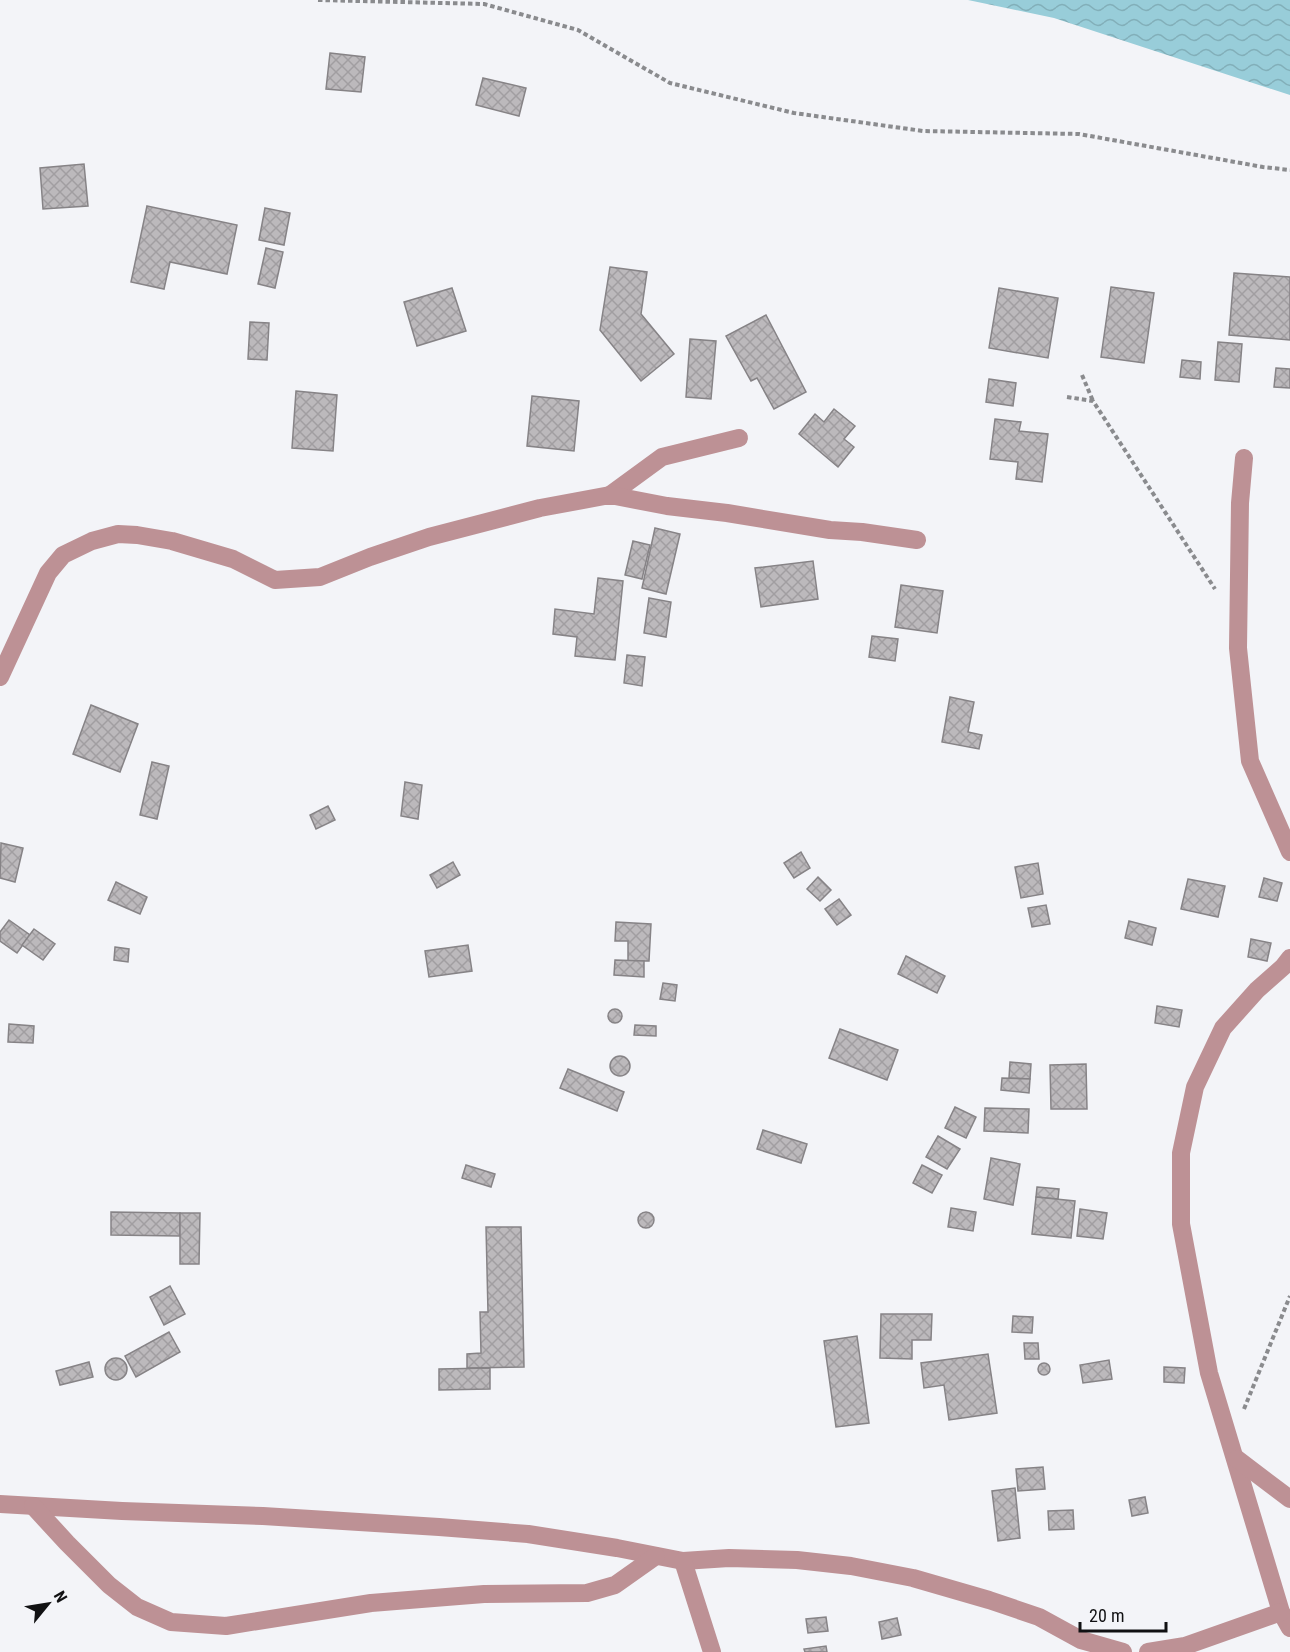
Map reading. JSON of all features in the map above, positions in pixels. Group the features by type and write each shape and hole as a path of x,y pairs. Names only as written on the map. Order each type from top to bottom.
{"street":[{"path":"610,495 662,457 739,438"},
{"path":"1244,458 1240,503 1238,648 1250,761 1290,852"},
{"path":"0,677 48,573 63,555 92,541 118,534 172,541 233,559 275,580 320,577 429,537 540,508 610,495 667,506 727,513 830,530 917,540"},
{"path":"1290,958 1223,1028 1196,1087 1181,1153 1181,1224 1209,1373 1237,1459 1281,1612 1290,1628"},
{"path":"1237,1459 1290,1499"},
{"path":"0,1504 439,1527 528,1534 682,1561 729,1558 797,1560 851,1566 913,1578 1039,1617 1081,1640 1123,1652"},
{"path":"33,1506 109,1585 137,1607 171,1622 226,1626 371,1604 484,1594 587,1593 615,1586 656,1556"},
{"path":"682,1561 712,1652"},
{"path":"1148,1652 1185,1646 1281,1612"}],"path":[{"path":"318,0 484,4 578,30 670,83 794,113 923,131 1079,134 1290,170"},
{"path":"1082,375 1093,401 1239,625"},
{"path":"1067,397 1093,401"},
{"path":"1231,1441 1290,1296"}],"water":[{"path":"968,0 1290,0 1290,95 1054,18"}],"building":[{"path":"330,53 365,57 361,92 326,89"},
{"path":"483,78 526,88 519,116 476,105"},
{"path":"84,164 88,206 43,209 40,168"},
{"path":"147,206 237,225 227,274 170,262 164,289 131,282"},
{"path":"265,208 290,213 284,245 259,240"},
{"path":"266,248 283,252 275,288 258,284"},
{"path":"610,267 647,272 641,314 674,354 641,381 600,330"},
{"path":"1234,273 1290,277 1290,340 1229,335"},
{"path":"1111,287 1154,293 1144,363 1101,357"},
{"path":"452,288 466,331 417,346 404,302"},
{"path":"999,288 1058,298 1048,358 989,348"},
{"path":"766,315 806,392 774,409 757,378 751,381 726,336"},
{"path":"250,322 269,323 267,360 248,359"},
{"path":"690,339 716,341 711,399 686,397"},
{"path":"1218,342 1242,344 1239,382 1215,380"},
{"path":"1182,360 1201,362 1200,379 1180,377"},
{"path":"1276,368 1290,369 1290,388 1274,387"},
{"path":"989,379 1016,383 1013,406 986,402"},
{"path":"296,391 337,395 333,451 292,448"},
{"path":"532,396 579,401 574,451 527,446"},
{"path":"834,409 855,426 844,439 854,447 838,467 799,434 815,414 824,422"},
{"path":"995,419 1021,422 1019,431 1048,434 1042,482 1016,479 1018,462 990,459"},
{"path":"655,528 680,534 666,594 642,588"},
{"path":"633,541 650,545 642,579 625,575"},
{"path":"813,561 818,599 761,607 755,568"},
{"path":"598,578 623,581 615,660 575,656 577,637 553,634 555,609 594,614"},
{"path":"901,585 943,591 937,633 895,627"},
{"path":"649,598 671,602 666,637 644,633"},
{"path":"872,636 898,639 895,661 869,657"},
{"path":"627,655 645,657 642,686 624,683"},
{"path":"950,697 974,702 968,732 982,735 979,749 942,742"},
{"path":"91,705 138,724 120,772 73,754"},
{"path":"152,762 169,766 157,819 140,815"},
{"path":"405,782 422,785 418,819 401,816"},
{"path":"328,806 335,820 316,829 310,815"},
{"path":"1,843 23,848 15,882 0,878"},
{"path":"801,852 810,868 794,878 784,863"},
{"path":"453,862 460,875 437,888 430,875"},
{"path":"1038,863 1043,894 1021,898 1015,867"},
{"path":"818,877 831,890 820,901 807,889"},
{"path":"1264,878 1282,883 1277,901 1259,897"},
{"path":"1188,879 1225,886 1218,917 1181,909"},
{"path":"116,882 147,897 140,914 108,900"},
{"path":"839,899 851,915 837,925 825,909"},
{"path":"1046,905 1050,924 1032,927 1028,908"},
{"path":"9,920 30,935 17,953 0,941 0,932"},
{"path":"1129,921 1156,928 1152,945 1125,938"},
{"path":"616,922 651,924 649,961 628,961 628,941 615,941"},
{"path":"34,929 55,944 43,960 22,945"},
{"path":"1251,939 1271,943 1267,961 1248,957"},
{"path":"468,945 472,971 429,977 425,951"},
{"path":"115,947 129,949 128,962 114,960"},
{"path":"906,956 945,976 937,993 898,974"},
{"path":"615,960 644,961 644,977 614,975"},
{"path":"663,983 677,985 675,1001 660,999"},
{"path":"1157,1006 1182,1010 1179,1027 1155,1023"},
{"path":"612,1009 618,1009 622,1016 618,1023 612,1023 608,1019 608,1013"},
{"path":"9,1024 34,1026 33,1043 8,1042"},
{"path":"635,1025 656,1026 656,1036 634,1035"},
{"path":"840,1029 898,1050 887,1080 829,1058"},
{"path":"616,1056 624,1056 630,1062 630,1070 624,1076 616,1076 610,1070 610,1062"},
{"path":"1010,1062 1031,1064 1030,1079 1009,1078"},
{"path":"1086,1064 1087,1109 1051,1109 1050,1065"},
{"path":"568,1069 624,1092 617,1111 560,1088"},
{"path":"1002,1078 1030,1079 1029,1093 1001,1090"},
{"path":"955,1107 976,1117 966,1138 945,1128"},
{"path":"985,1108 1029,1109 1028,1133 984,1131"},
{"path":"763,1130 807,1144 801,1163 757,1149"},
{"path":"938,1136 960,1149 947,1169 926,1157"},
{"path":"991,1158 1020,1164 1013,1205 984,1199"},
{"path":"466,1165 495,1174 491,1187 462,1178"},
{"path":"922,1165 942,1175 932,1193 913,1183"},
{"path":"1037,1187 1059,1189 1058,1199 1036,1197"},
{"path":"1036,1197 1075,1201 1071,1238 1032,1234"},
{"path":"951,1208 976,1212 973,1231 948,1227"},
{"path":"1080,1209 1107,1213 1103,1239 1077,1236"},
{"path":"111,1212 180,1213 180,1236 111,1235"},
{"path":"643,1212 649,1212 654,1220 652,1226 643,1228 638,1223 638,1217"},
{"path":"180,1213 200,1213 199,1264 180,1264"},
{"path":"486,1227 521,1227 524,1367 467,1368 467,1354 481,1353 480,1312 488,1312"},
{"path":"170,1286 185,1314 164,1325 150,1297"},
{"path":"881,1314 932,1314 931,1340 912,1340 912,1359 880,1358"},
{"path":"1013,1316 1033,1317 1032,1333 1012,1332"},
{"path":"169,1332 180,1352 136,1377 125,1356"},
{"path":"857,1336 869,1423 836,1427 824,1341"},
{"path":"1024,1343 1038,1343 1039,1359 1025,1359"},
{"path":"988,1354 997,1413 949,1420 944,1385 924,1388 921,1363"},
{"path":"116,1358 124,1361 127,1369 124,1377 116,1380 108,1377 105,1369 108,1361"},
{"path":"1109,1360 1112,1379 1083,1383 1080,1365"},
{"path":"89,1362 93,1377 60,1385 56,1371"},
{"path":"1044,1363 1050,1369 1044,1375 1038,1369"},
{"path":"1164,1367 1185,1368 1184,1383 1164,1382"},
{"path":"490,1368 490,1389 439,1390 439,1369"},
{"path":"1043,1467 1045,1489 1018,1491 1016,1469"},
{"path":"1015,1488 1020,1538 998,1541 992,1491"},
{"path":"1145,1497 1148,1513 1132,1516 1129,1500"},
{"path":"1073,1510 1074,1529 1049,1530 1048,1511"},
{"path":"826,1617 828,1631 808,1633 806,1619"},
{"path":"897,1618 901,1635 882,1639 879,1622"},
{"path":"826,1646 827,1652 805,1652 804,1649"}]}
